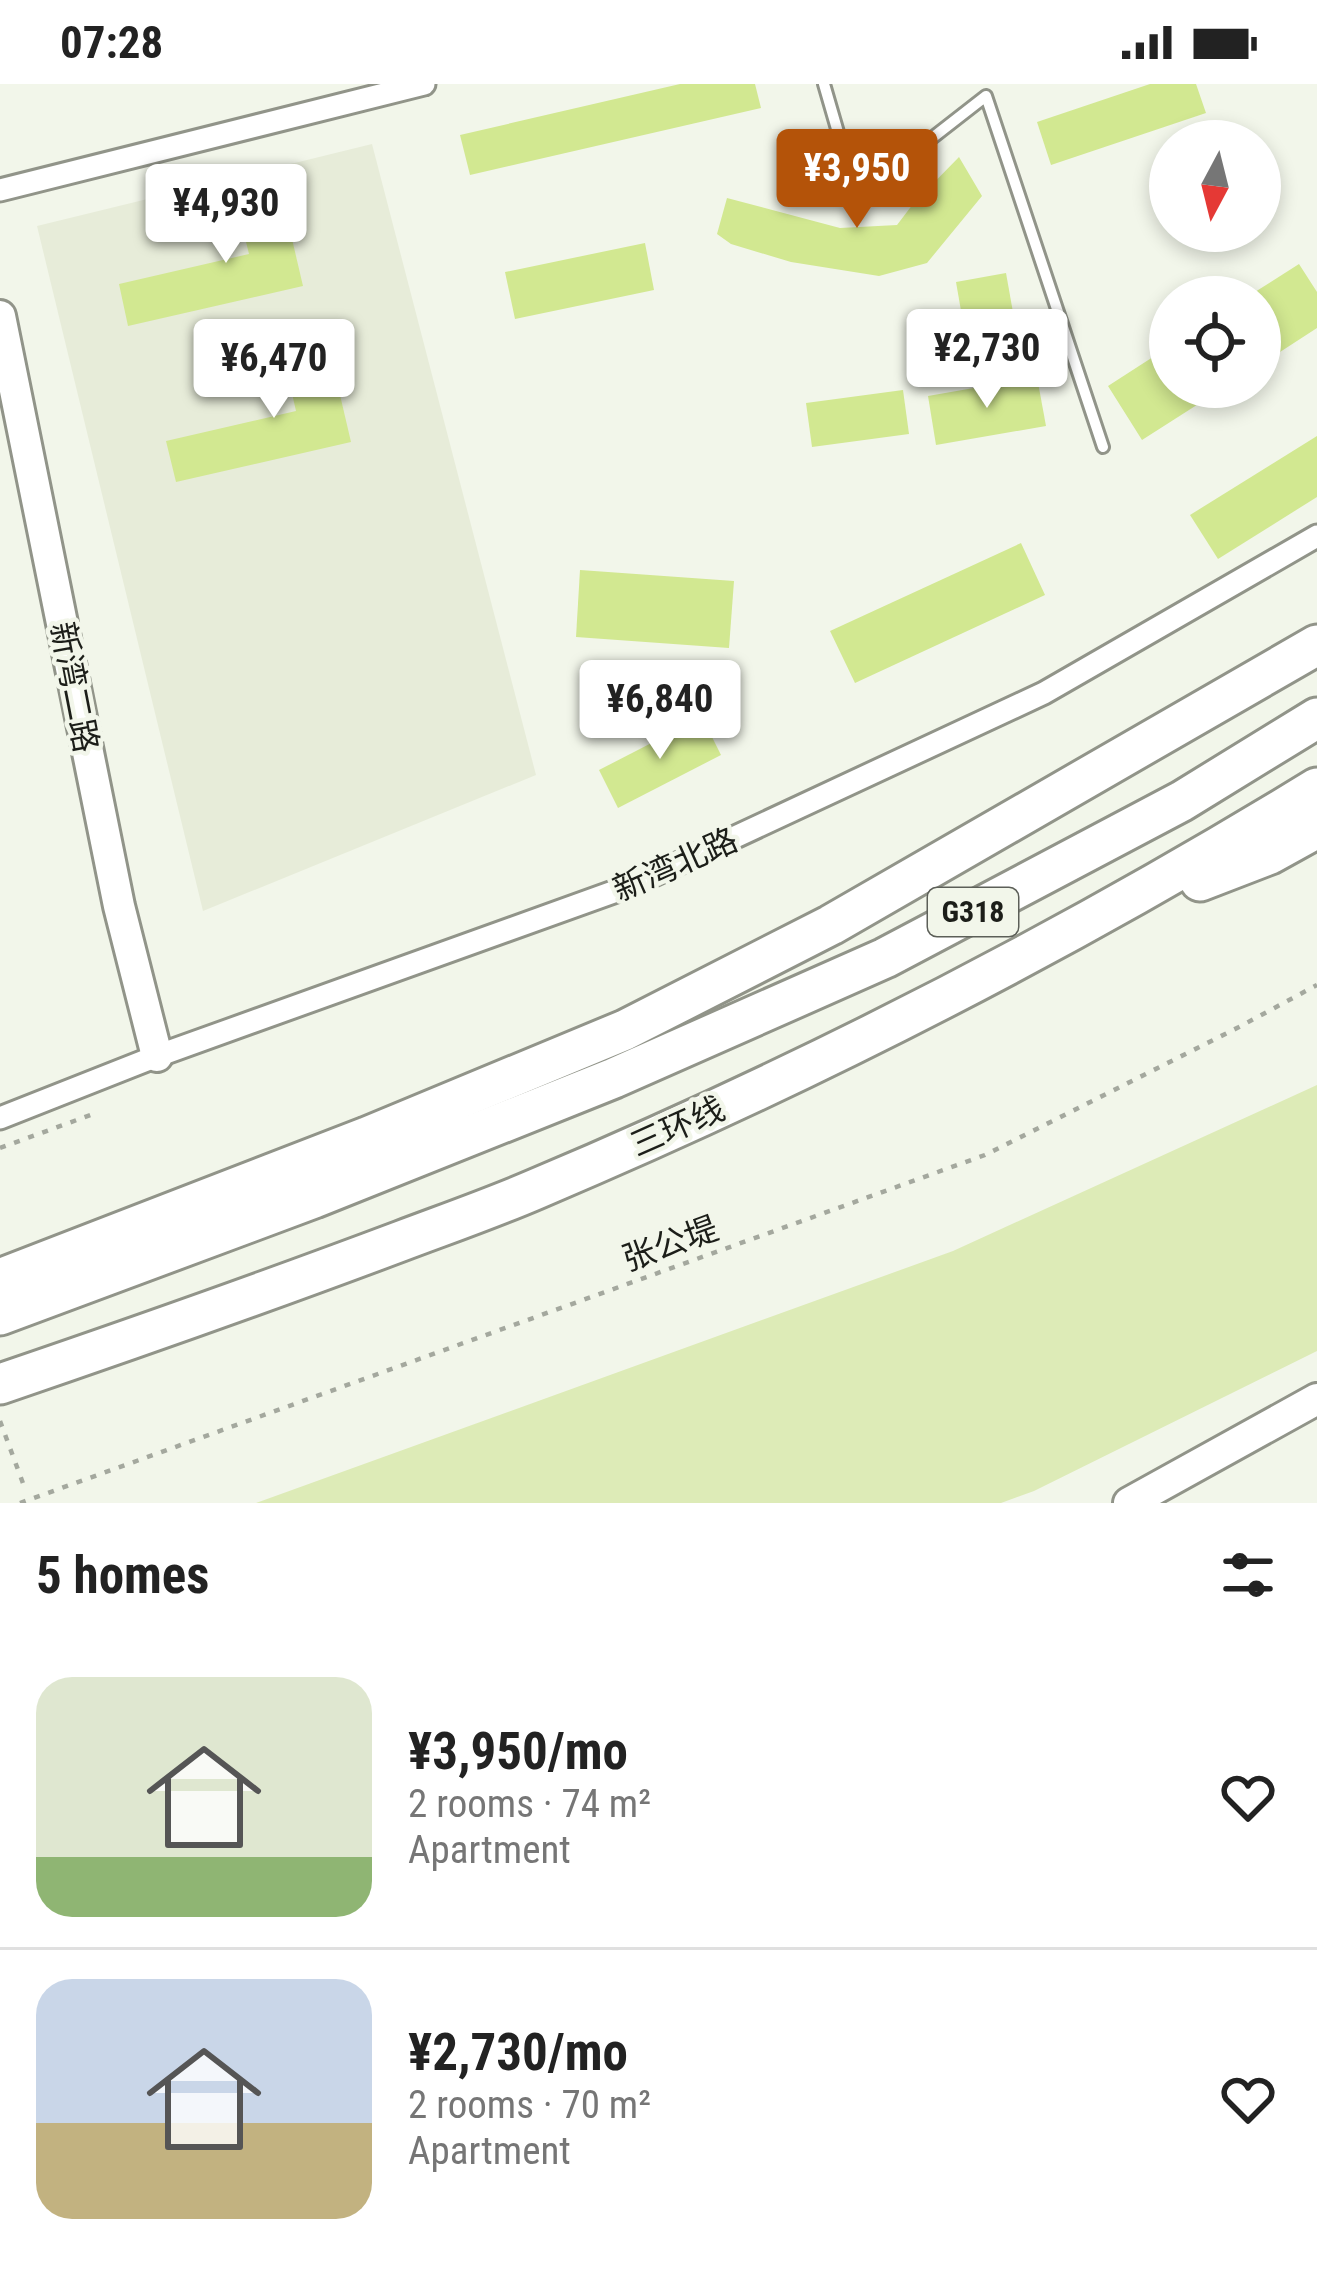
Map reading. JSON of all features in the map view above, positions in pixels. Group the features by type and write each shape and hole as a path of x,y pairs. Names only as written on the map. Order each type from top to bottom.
{"highway":[{"path":"0,1279 367,1137 625,1030 831,925 1317,645"},
{"name":"三环线","path":"0,1315 314,1198 614,1078 885,958 1182,801 1317,718"},
{"name":"三环线","path":"0,1384 224,1308 534,1190 727,1103 1077,929 1317,788"},
{"path":"1077,929 1270,854 1317,828"}],"street":[{"path":"0,190 424,84"},
{"name":"新湾二路","path":"0,316 119,906 157,1056"},
{"name":"新湾北路","path":"0,1118 157,1056 630,886 1044,693 1317,536"},
{"path":"1129,1503 1317,1399"}],"lane":[{"path":"824,84 844,153 891,170 986,96 1102,447"}],"path":[{"name":"张公堤","path":"20,1503 985,1155 1317,985"},
{"path":"0,1148 96,1113"},
{"path":"0,1421 24,1486"}],"shaded area":[{"path":"372,144 536,775 203,911 37,226"}],"green space":[{"path":"1317,1085 1317,1351 1034,1491 1001,1503 256,1503 953,1251"}],"building":[{"path":"680,84 755,84 761,108 470,175 460,135"},
{"path":"1150,84 1196,84 1206,113 1185,120 1149,120 1149,132 1051,165 1037,122"},
{"path":"959,157 982,196 927,263 879,276 791,262 731,244 717,234 727,198 840,228 897,225"},
{"path":"278,179 303,286 128,326 119,284 249,254 233,189"},
{"path":"645,243 654,290 515,319 505,272"},
{"path":"1299,264 1317,292 1317,328 1281,351 1281,276"},
{"path":"1006,273 1014,318 964,328 956,282"},
{"path":"326,335 351,442 176,482 166,441 296,411 281,345"},
{"path":"1149,360 1149,408 1192,408 1142,440 1108,386"},
{"path":"1037,377 1046,426 936,445 928,396"},
{"path":"903,390 909,434 812,447 806,403"},
{"path":"1317,436 1317,497 1218,559 1190,515"},
{"path":"1021,543 1045,595 855,683 830,631"},
{"path":"580,570 734,581 729,648 576,637"},
{"path":"702,717 721,755 618,808 599,770"}]}
